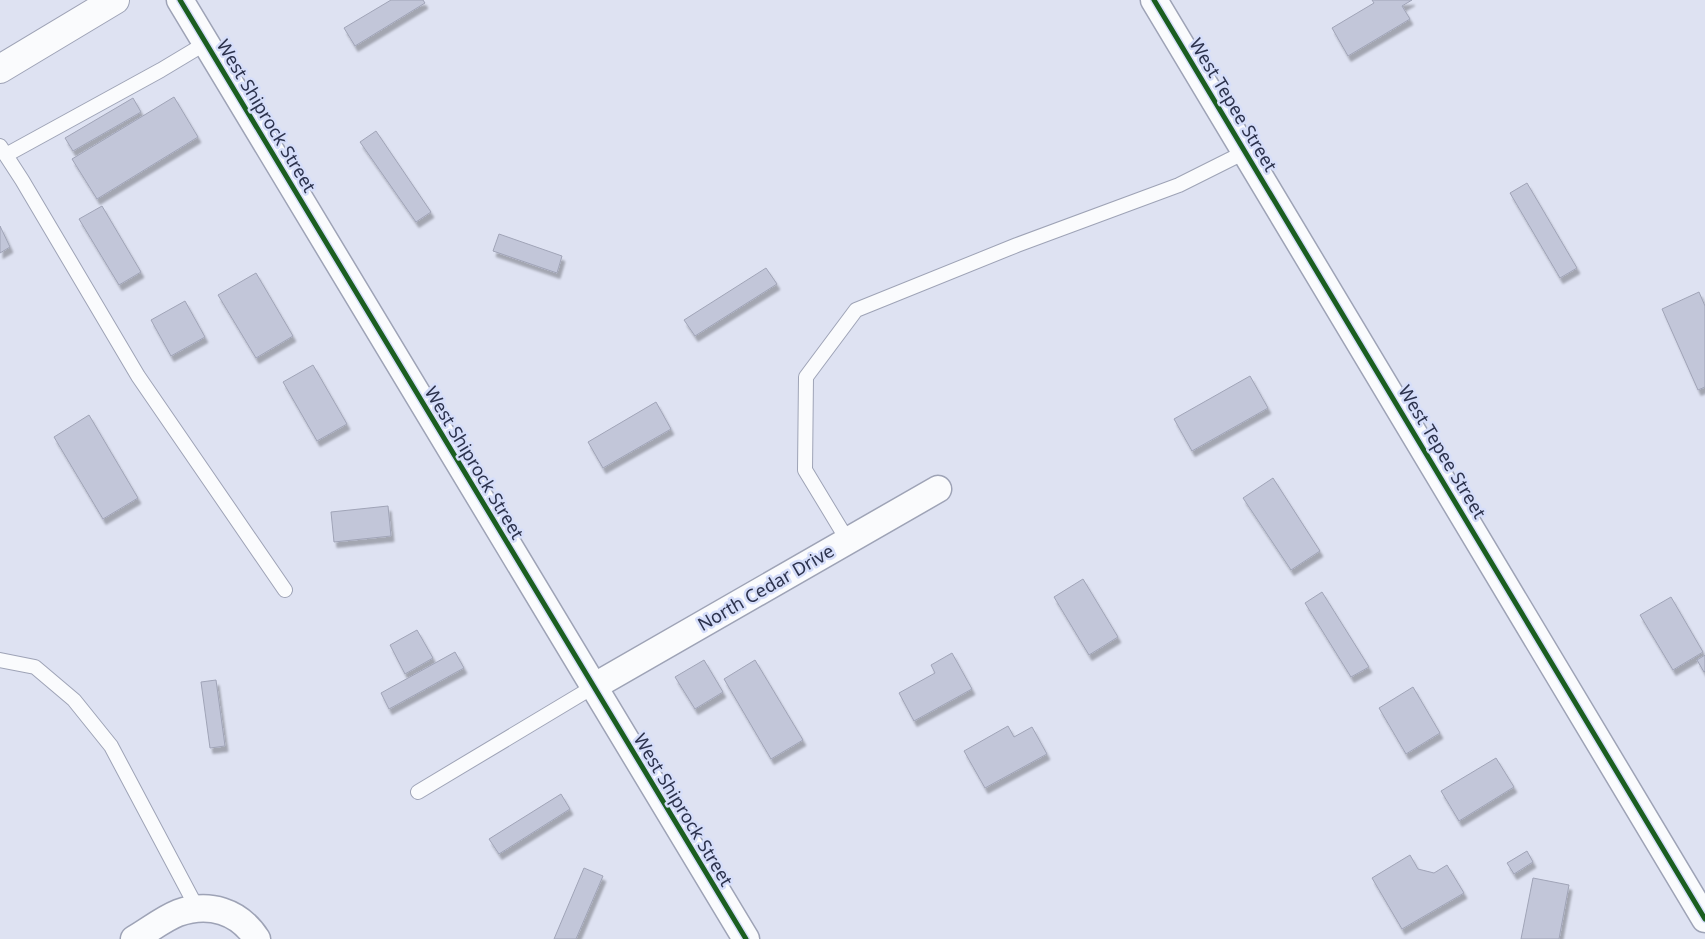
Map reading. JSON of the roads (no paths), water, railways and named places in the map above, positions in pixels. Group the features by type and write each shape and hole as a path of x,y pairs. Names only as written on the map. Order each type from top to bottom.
{"street":[{"path":"0,69 115,0"},
{"name":"West Shiprock Street","path":"180,0 746,939"},
{"name":"West Tepee Street","path":"1154,0 1705,919"},
{"name":"North Cedar Drive","path":"593,687 938,489"},
{"path":"134,939 176,914 197,908 212,908 228,912 241,921 257,939"}],"lane":[{"path":"206,43 161,70 3,150 138,376 285,590"},
{"path":"848,541 806,470 806,377 856,310 1017,245 1179,185 1245,152"},
{"path":"0,660 35,667 74,700 111,746 197,908"},
{"path":"418,792 593,687"}]}
